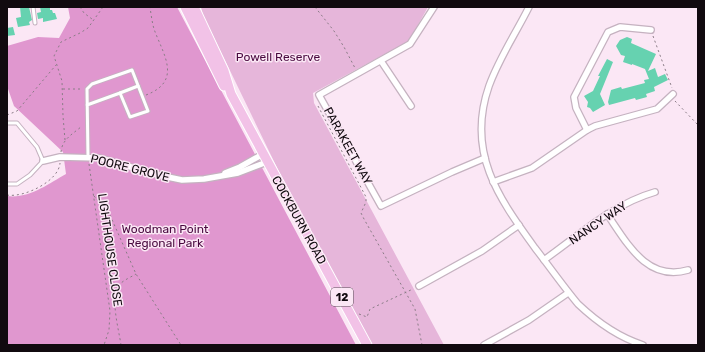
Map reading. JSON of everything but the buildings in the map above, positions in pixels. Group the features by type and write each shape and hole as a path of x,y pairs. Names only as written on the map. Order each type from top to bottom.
{"main road":[{"name":"COCKBURN ROAD","path":"186,7 224,87 231,94"},
{"name":"COCKBURN ROAD","path":"194,7 224,71 231,94 367,345"}],"street":[{"name":"PARAKEET WAY","path":"434,7 410,44 319,95 381,206 485,158"},
{"path":"529,7 489,86 482,124 482,144 493,182 518,225 568,293 578,304 600,323 631,341 643,345"},
{"path":"587,130 576,108 574,97 608,32 620,27 651,30"},
{"path":"381,60 412,106"},
{"path":"493,182 532,168 595,126 657,109 673,94"},
{"name":"POORE GROVE","path":"43,161 60,156 106,159 158,176 182,180 204,179 238,173 265,158"},
{"name":"POORE GROVE","path":"218,176 265,158"},
{"name":"NANCY WAY","path":"544,260 608,214 640,196 655,192"},
{"path":"608,214 634,252 647,264 663,271 680,272 688,270"},
{"path":"419,286 482,251 518,225"},
{"path":"484,345 529,320 568,293"}],"lane":[{"path":"33,7 35,23"},
{"path":"88,157 87,89 92,84 132,70 148,111 130,117 120,92"},
{"path":"87,105 138,86"},
{"path":"7,117 8,123 17,123 31,142 37,147 43,161 30,175 17,184 7,184"}],"path":[{"path":"80,7 84,13 93,20"},
{"path":"66,140 63,116 62,81 54,56 61,42 80,34 88,28 103,7"},
{"path":"142,96 159,89 167,78 168,66 154,26 150,7"},
{"path":"654,39 672,87"},
{"path":"7,117 17,111 56,64"},
{"path":"62,89 87,89"},
{"path":"675,102 698,125"},
{"path":"7,195 20,194 47,183 54,177 58,172 60,165 62,145 87,123"},
{"name":"LIGHTHOUSE CLOSE","path":"88,157 110,311 109,330 104,345"},
{"path":"94,196 110,215 136,274 182,345"},
{"path":"122,345 114,295 120,284 136,274"},
{"path":"357,310 360,314 368,317 370,309 419,286"}],"green space":[{"name":"Woodman Point Regional Park","path":"68,7 177,7 356,345 7,345 7,196 31,193 66,174 63,152 14,106 7,86 7,46 38,37 59,38 70,18"},
{"name":"Powell Reserve","path":"201,7 428,7 409,41 313,93 314,103 444,345 371,345 283,180 203,15"}]}
